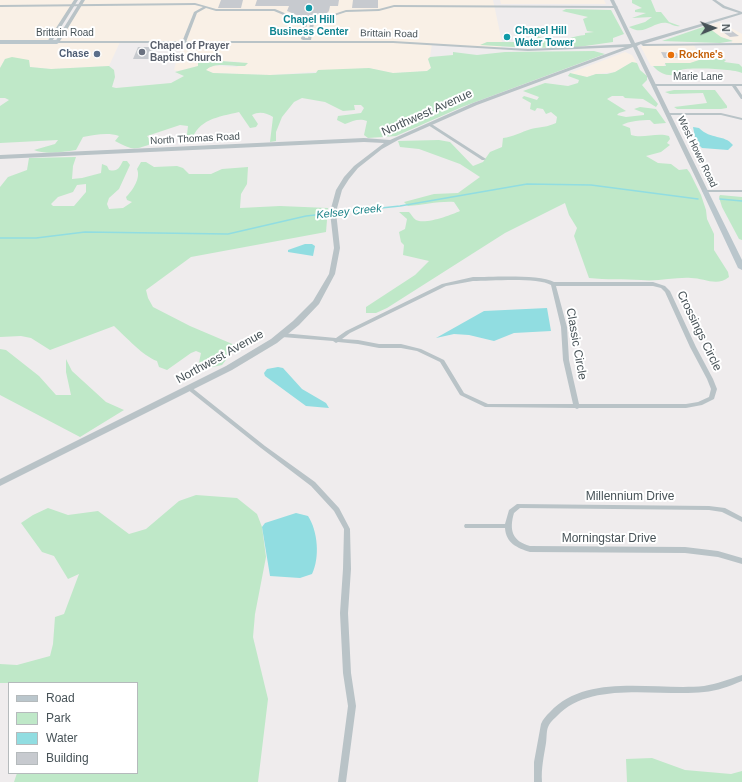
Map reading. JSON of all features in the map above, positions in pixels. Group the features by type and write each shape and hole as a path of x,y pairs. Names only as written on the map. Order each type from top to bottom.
{"main road":[{"name":"Brittain Road","path":"0,42 57,42"},
{"name":"West Howe Road","path":"705,191 742,268"}],"street":[{"path":"442,0 443,6"},
{"path":"488,0 490,6"},
{"name":"West Howe Road","path":"612,0 705,191"},
{"path":"714,0 724,7 742,13"},
{"path":"0,6 74,2 195,4 217,10 274,10 297,18 316,19 346,11 379,10 393,6 616,7"},
{"path":"49,42 74,2"},
{"path":"57,42 82,2"},
{"path":"184,42 196,12 206,7"},
{"path":"634,45 742,13"},
{"path":"305,23 303,38 306,41 310,39 312,23"},
{"name":"Brittain Road","path":"57,42 306,41 408,43 528,50 634,45"},
{"path":"634,45 742,44"},
{"name":"Northwest Avenue","path":"0,483 247,358 282,335 316,302 330,277 335,264 337,248 333,214 336,198 349,174 365,158 391,142 475,104 634,45"},
{"name":"Marie Lane","path":"654,85 742,86"},
{"path":"733,86 742,98"},
{"path":"668,114 720,114 742,119"},
{"path":"429,124 484,159"},
{"name":"North Thomas Road","path":"0,157 364,140 391,142"},
{"path":"705,191 742,191"},
{"name":"Crossings Circle","path":"282,335 379,346 401,346 419,350 442,361 462,394 487,406 577,407 697,405 712,398 714,389 669,296 663,287 653,284 553,284 548,281 535,279 473,280 444,285 348,332 336,341"},
{"name":"Classic Circle","path":"553,284 564,327 566,360 577,407"},
{"path":"189,388 263,447 313,484 337,510 347,529 347,569 344,613 352,706 342,782"},
{"name":"Millennium Drive","path":"508,526 511,512 515,508 709,508 723,510 742,520"},
{"path":"467,526 508,526"},
{"name":"Morningstar Drive","path":"508,526 512,541 519,547 530,549 685,550 718,554 742,561"},
{"path":"538,782 536,770 546,723 562,705 583,694 617,690 703,689 722,686 742,678"}],"shaded area":[{"path":"0,0 76,0 50,41 57,42 83,0 493,0 502,42 501,49 432,44 430,57 428,59 431,68 427,71 393,73 369,68 270,75 213,73 206,70 215,66 237,67 241,62 205,60 198,61 198,66 178,71 174,70 185,42 120,42 109,66 51,69 30,67 29,60 5,59 0,68"},
{"path":"500,0 604,0 606,4 501,4"},
{"path":"720,22 742,34 742,43 732,43 732,40 721,37 706,26"},
{"path":"643,45 694,45 702,60 691,63 665,63 664,66 651,66 641,47"},
{"path":"625,52 632,55 637,63 632,62 615,72 596,74 587,77 570,73"}],"green space":[{"path":"632,0 651,0 656,12 661,12 669,22 680,26 662,23 644,30 635,30 629,27 645,22 652,17 632,18 646,13 635,12 635,10 642,8 632,3"},
{"path":"566,9 611,10 624,34 613,38 613,42 578,47 530,48 480,45 487,42 518,42 538,36 551,41 556,41 594,32 587,31 583,19 588,17 562,11"},
{"path":"706,26 721,37 733,41 720,43 662,41"},
{"path":"698,48 709,56 718,56 726,60 724,62 739,64 742,67 742,73 721,70 686,69 681,70 683,73 667,75 663,74 653,66 666,66 665,63 690,63 702,59"},
{"path":"594,51 605,54 462,107 396,136 368,138 364,135 367,121 359,120 345,124 337,120 338,116 361,113 364,108 361,105 354,105 355,110 343,111 325,102 302,98 294,102 282,117 276,132 276,141 270,142 273,117 263,113 252,115 258,124 256,127 250,128 239,112 210,120 198,128 191,142 186,143 188,126 180,125 147,136 153,143 137,148 130,148 115,141 119,136 110,134 83,137 76,150 49,153 34,150 55,144 58,140 0,143 0,106 9,100 0,98 0,68 5,59 12,57 29,60 30,67 51,69 109,66 114,70 115,77 112,87 116,88 171,83 184,76 175,72 198,66 198,61 204,58 206,60 248,63 245,66 219,65 210,67 206,70 213,73 270,75 316,73 318,70 369,68 393,73 427,71 431,68 428,59 430,57 453,55 453,52 477,55 505,52"},
{"path":"632,62 637,63 640,70 647,76 647,80 642,85 658,104 656,107 643,99 612,96 607,99 626,111 617,115 626,117 644,115 644,113 634,109 640,107 656,109 666,123 654,124 650,120 647,120 622,125 630,128 631,135 669,136 670,139 667,143 670,145 661,152 646,156 658,163 671,164 679,170 687,169 690,173 701,195 706,210 707,219 714,234 714,250 728,272 729,277 715,282 696,278 635,280 589,278 574,236 577,228 569,215 565,203 505,233 387,308 376,313 366,313 366,307 415,275 429,261 403,255 404,245 401,242 399,232 405,229 407,219 399,212 409,212 416,220 425,221 438,219 460,211 454,202 408,206 404,202 434,194 458,193 480,177 460,164 419,149 400,147 398,141 439,140 450,142 473,166 483,162 490,152 502,147 503,138 556,123 557,117 551,112 546,114 543,109 537,108 535,111 530,109 531,103 522,98 524,96 537,100 539,97 523,91 545,83 568,86 578,83 579,80 568,76 570,73 587,77 596,74 607,74 615,72"},
{"path":"674,90 715,90 727,108 677,109 674,107 707,103 703,93 670,94 665,92"},
{"path":"76,157 73,166 72,179 101,173 102,164 107,166 109,170 116,170 123,161 127,161 130,165 119,189 109,198 107,204 109,209 123,208 132,202 127,200 126,197 136,184 138,176 137,169 141,162 146,162 154,167 177,166 183,168 189,174 211,174 222,169 248,167 247,184 241,194 240,208 280,206 328,208 326,232 191,257 146,290 153,307 190,326 237,346 222,365 208,368 198,367 201,353 196,351 167,370 159,367 157,361 140,351 114,326 50,350 31,338 21,336 0,337 0,187 8,177 27,170 29,158","holes":["86,184 86,192 74,206 53,206 51,204 58,197 73,192 77,185"]},
{"path":"720,195 742,197 742,240 739,239 722,207 719,197"},
{"path":"0,349 6,350 39,376 56,395 71,395 66,372 66,359 72,371 106,402 124,410 80,437 0,395"},
{"path":"196,495 237,498 257,514 262,527 266,557 255,614 253,637 268,699 258,782 14,782 17,774 138,774 138,682 0,683 0,664 17,665 50,656 53,644 55,617 64,614 79,574 68,579 54,556 42,552 21,523 48,508 68,515 98,511 129,534 146,529 179,501"},
{"path":"652,758 685,770 731,774 742,771 742,782 627,782 626,759"}],"water":[{"path":"693,127 699,128 708,134 726,139 733,145 728,150 702,148 696,142"},
{"path":"305,244 312,244 315,246 313,256 288,252 288,250"},
{"path":"547,308 551,331 514,333 494,341 469,335 454,334 436,338 484,311"},
{"path":"278,367 283,368 302,389 326,403 329,408 306,406 265,376 264,373 267,369"},
{"path":"296,513 308,516 314,529 317,545 315,568 312,574 300,578 270,576 262,527 265,523"}],"building":[{"name":"Chapel Hill Business Center","path":"221,0 243,0 241,8 218,8"},
{"name":"Chapel Hill Business Center","path":"257,0 339,0 338,6 330,6 327,13 314,16 299,16 287,11 289,6 255,6"},
{"name":"Chapel Hill Business Center","path":"353,0 378,0 378,8 352,8"},
{"path":"729,29 739,36 730,37 720,30"},
{"name":"Chapel of Prayer Baptist Church","path":"138,47 152,47 156,49 152,59 133,59"},
{"name":"Rockne's","path":"661,52 677,53 680,58 664,58"}],"waterway":[{"name":"Kelsey Creek","path":"0,238 36,238 85,232 228,234 306,216 400,206 527,184 591,185 698,199"},
{"name":"Kelsey Creek","path":"720,199 742,201"}],"place":[{"name":"Chapel Hill Business Center","path":"309,8"},
{"name":"Chapel Hill Water Tower","path":"507,37"},
{"name":"Chapel of Prayer Baptist Church","path":"142,52"},
{"name":"Chase","path":"97,54"},
{"name":"Rockne's","path":"671,55"}]}
